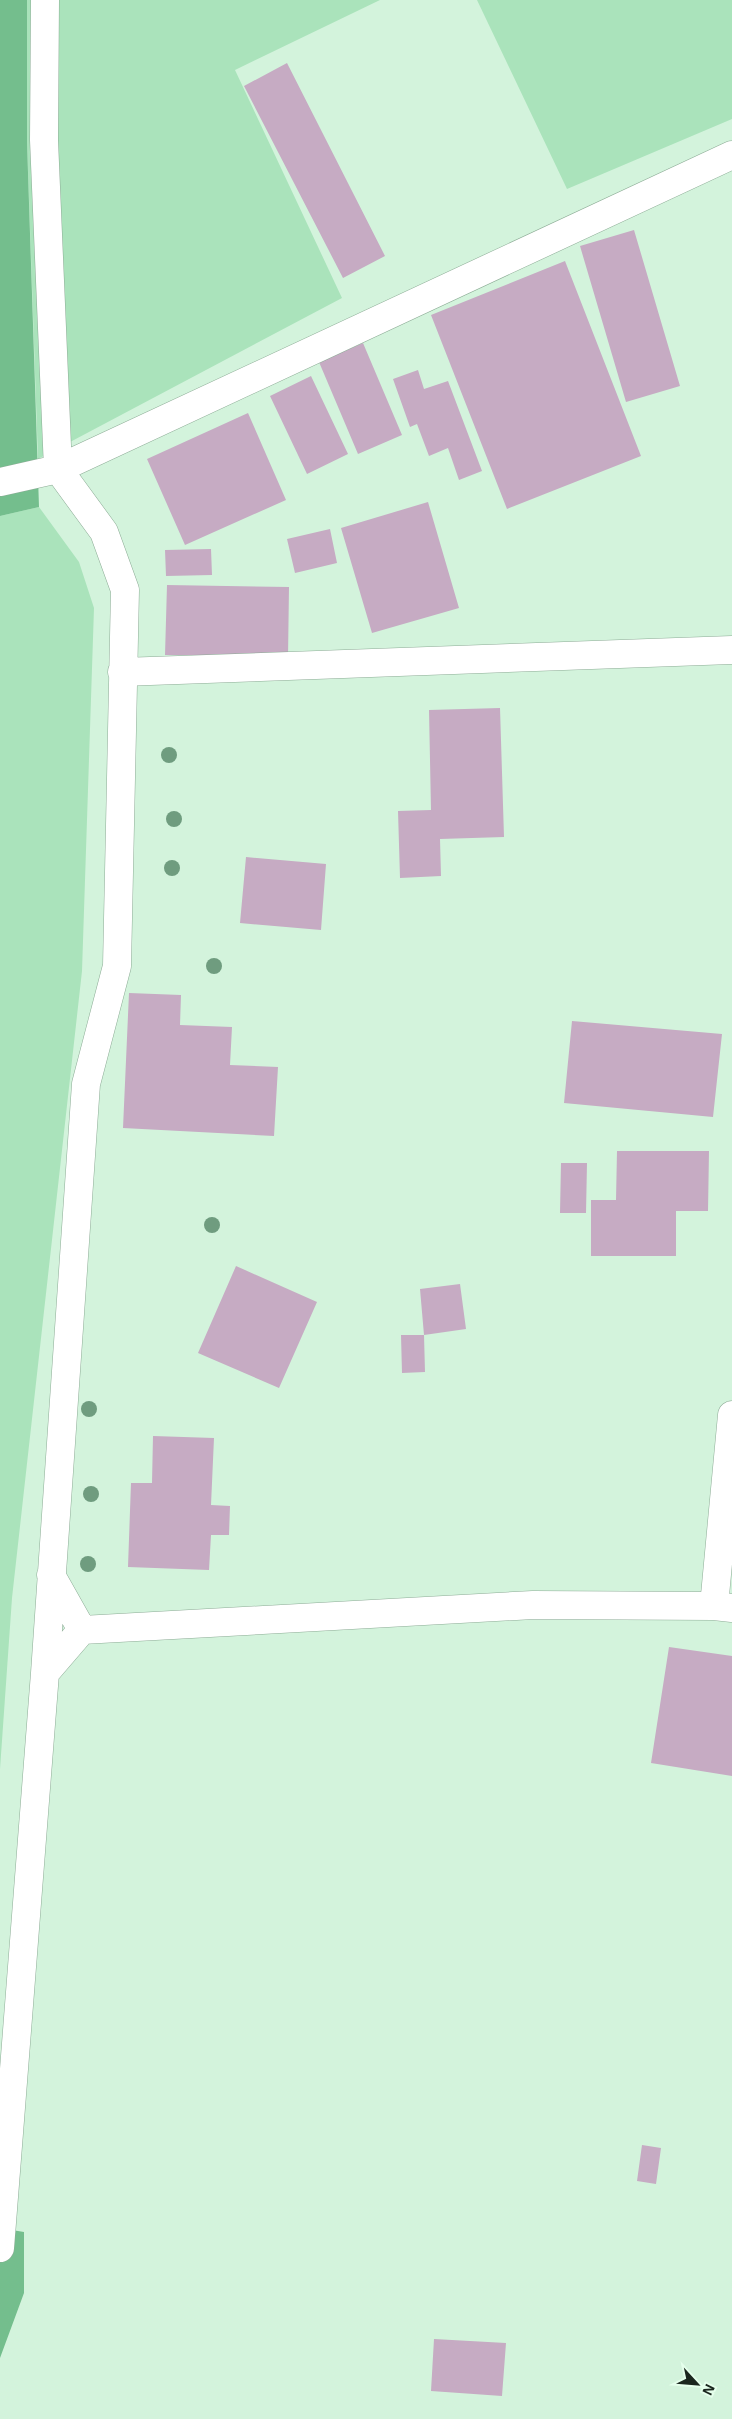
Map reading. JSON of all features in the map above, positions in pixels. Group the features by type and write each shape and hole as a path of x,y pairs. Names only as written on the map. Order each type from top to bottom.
{"street":[{"path":"0,2248 45,1673 50,1575 86,1084 117,966 125,590 104,532 58,470 44,140 45,0"},
{"path":"0,482 58,470 732,154"},
{"path":"122,672 732,650"},
{"path":"45,1673 82,1630 533,1605 723,1607 732,1415"},
{"path":"50,1575 82,1630"}],"green space":[{"path":"0,0 27,0 27,142 39,507 0,516"},
{"path":"27,0 380,0 235,70 342,298 38,459 27,142"},
{"path":"477,0 732,0 732,119 567,189"},
{"path":"39,507 79,562 94,608 82,971 12,1598 0,1769 0,516"},
{"path":"0,2228 24,2232 24,2293 0,2358"}],"building":[{"path":"287,63 385,256 343,278 244,86"},
{"path":"634,230 680,386 626,402 580,246"},
{"path":"565,261 641,456 507,509 431,315"},
{"path":"363,343 402,435 358,454 319,362"},
{"path":"418,370 424,389 448,381 482,471 459,480 448,448 429,456 417,424 410,427 393,379"},
{"path":"311,376 348,454 307,474 270,396"},
{"path":"248,413 286,500 185,545 147,459"},
{"path":"428,502 459,608 372,633 341,528"},
{"path":"330,529 337,563 295,573 287,539"},
{"path":"211,549 212,575 166,576 165,550"},
{"path":"167,585 289,587 288,657 165,655"},
{"path":"500,708 504,837 440,839 441,876 400,878 398,811 431,810 429,710"},
{"path":"246,857 326,864 321,930 240,923"},
{"path":"129,993 181,995 180,1025 232,1027 230,1065 278,1067 274,1136 123,1128"},
{"path":"572,1021 722,1034 713,1117 564,1103"},
{"path":"617,1151 709,1151 708,1211 676,1211 676,1256 591,1256 591,1200 616,1200"},
{"path":"561,1163 587,1163 586,1213 560,1213"},
{"path":"236,1266 317,1302 279,1388 198,1353"},
{"path":"460,1284 466,1329 424,1335 420,1289"},
{"path":"401,1335 424,1335 425,1372 402,1373"},
{"path":"153,1436 214,1438 211,1505 230,1506 229,1535 211,1535 209,1570 128,1567 131,1483 152,1483"},
{"path":"669,1647 732,1656 732,1776 651,1763"},
{"path":"642,2145 661,2148 656,2184 637,2181"},
{"path":"434,2339 506,2343 502,2396 431,2391"}]}
